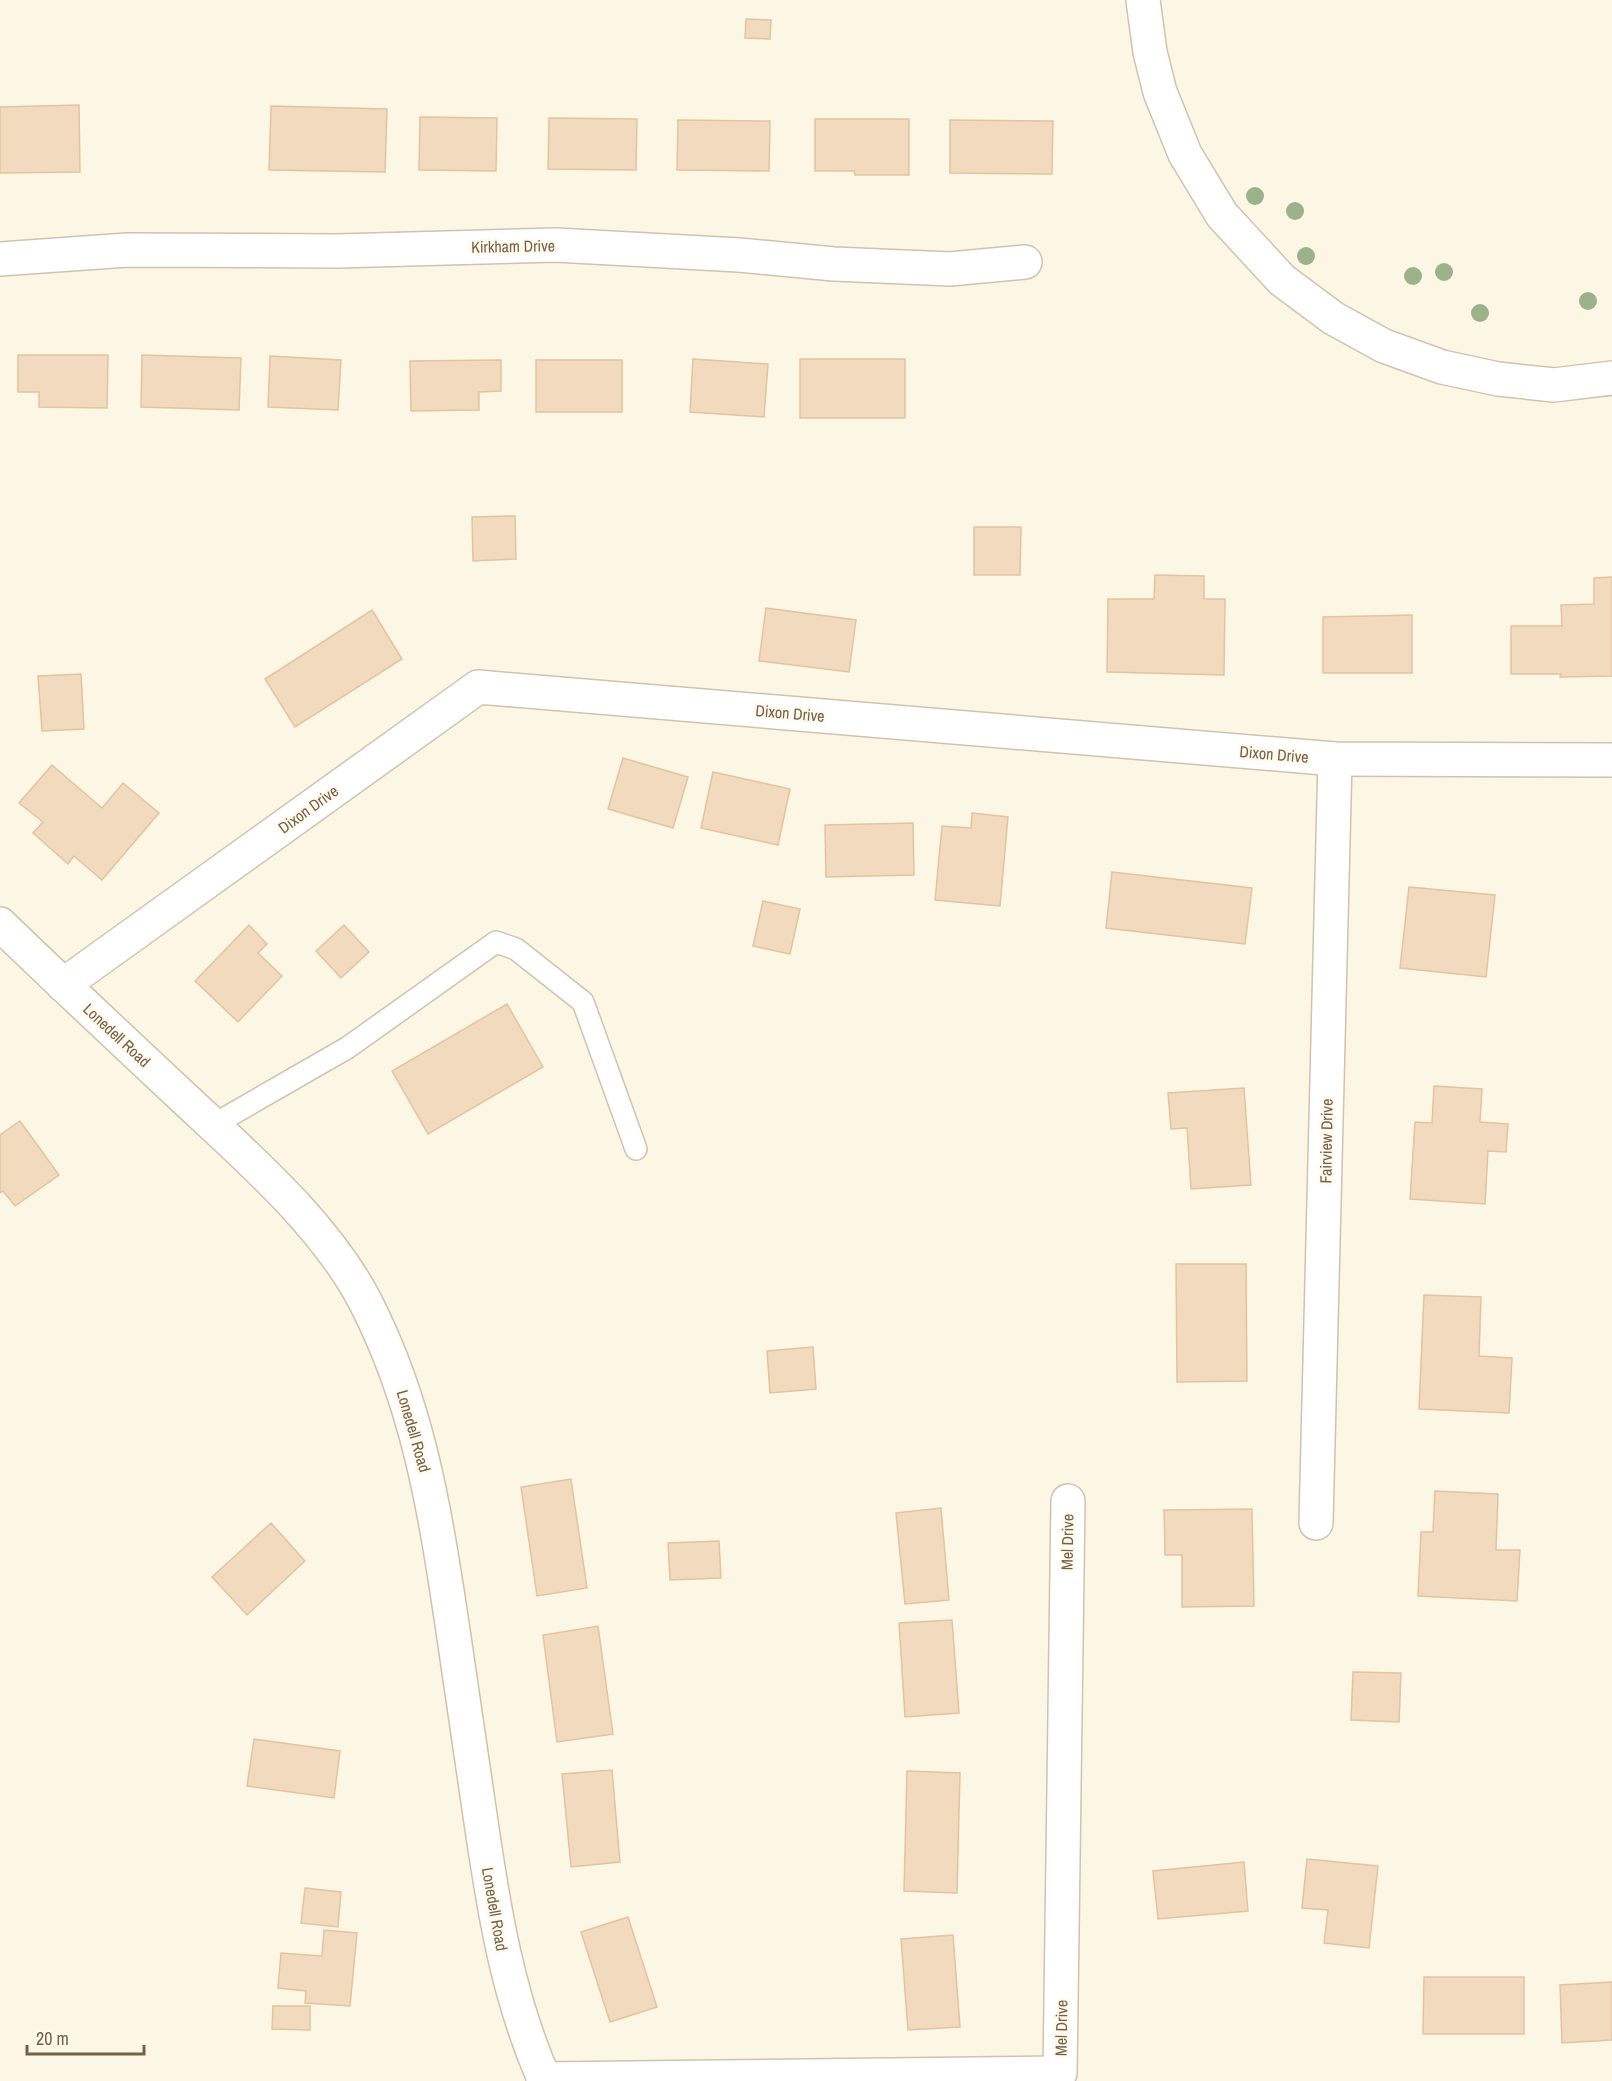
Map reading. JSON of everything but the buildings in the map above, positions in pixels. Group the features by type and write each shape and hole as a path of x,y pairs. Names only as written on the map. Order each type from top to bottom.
{"street":[{"path":"1143,0 1150,52 1160,92 1185,154 1222,215 1282,280 1332,318 1384,346 1442,368 1498,379 1554,385 1612,378"},
{"name":"Kirkham Drive","path":"0,259 127,250 337,251 556,245 739,255 834,264 950,269 1025,262"},
{"name":"Dixon Drive","path":"63,985 478,687 1335,759 1612,760"},
{"name":"Fairview Drive","path":"1316,1523 1335,759"},
{"name":"Lonedell Road","path":"0,924 273,1183 323,1238 364,1300 392,1359 405,1394 426,1470 441,1551 494,1912 508,1976 526,2034 544,2080"},
{"name":"Mel Drive","path":"544,2080 1060,2073 1068,1501"}],"lane":[{"path":"213,1125 347,1048 496,942 516,949 583,1002 636,1149"}]}
